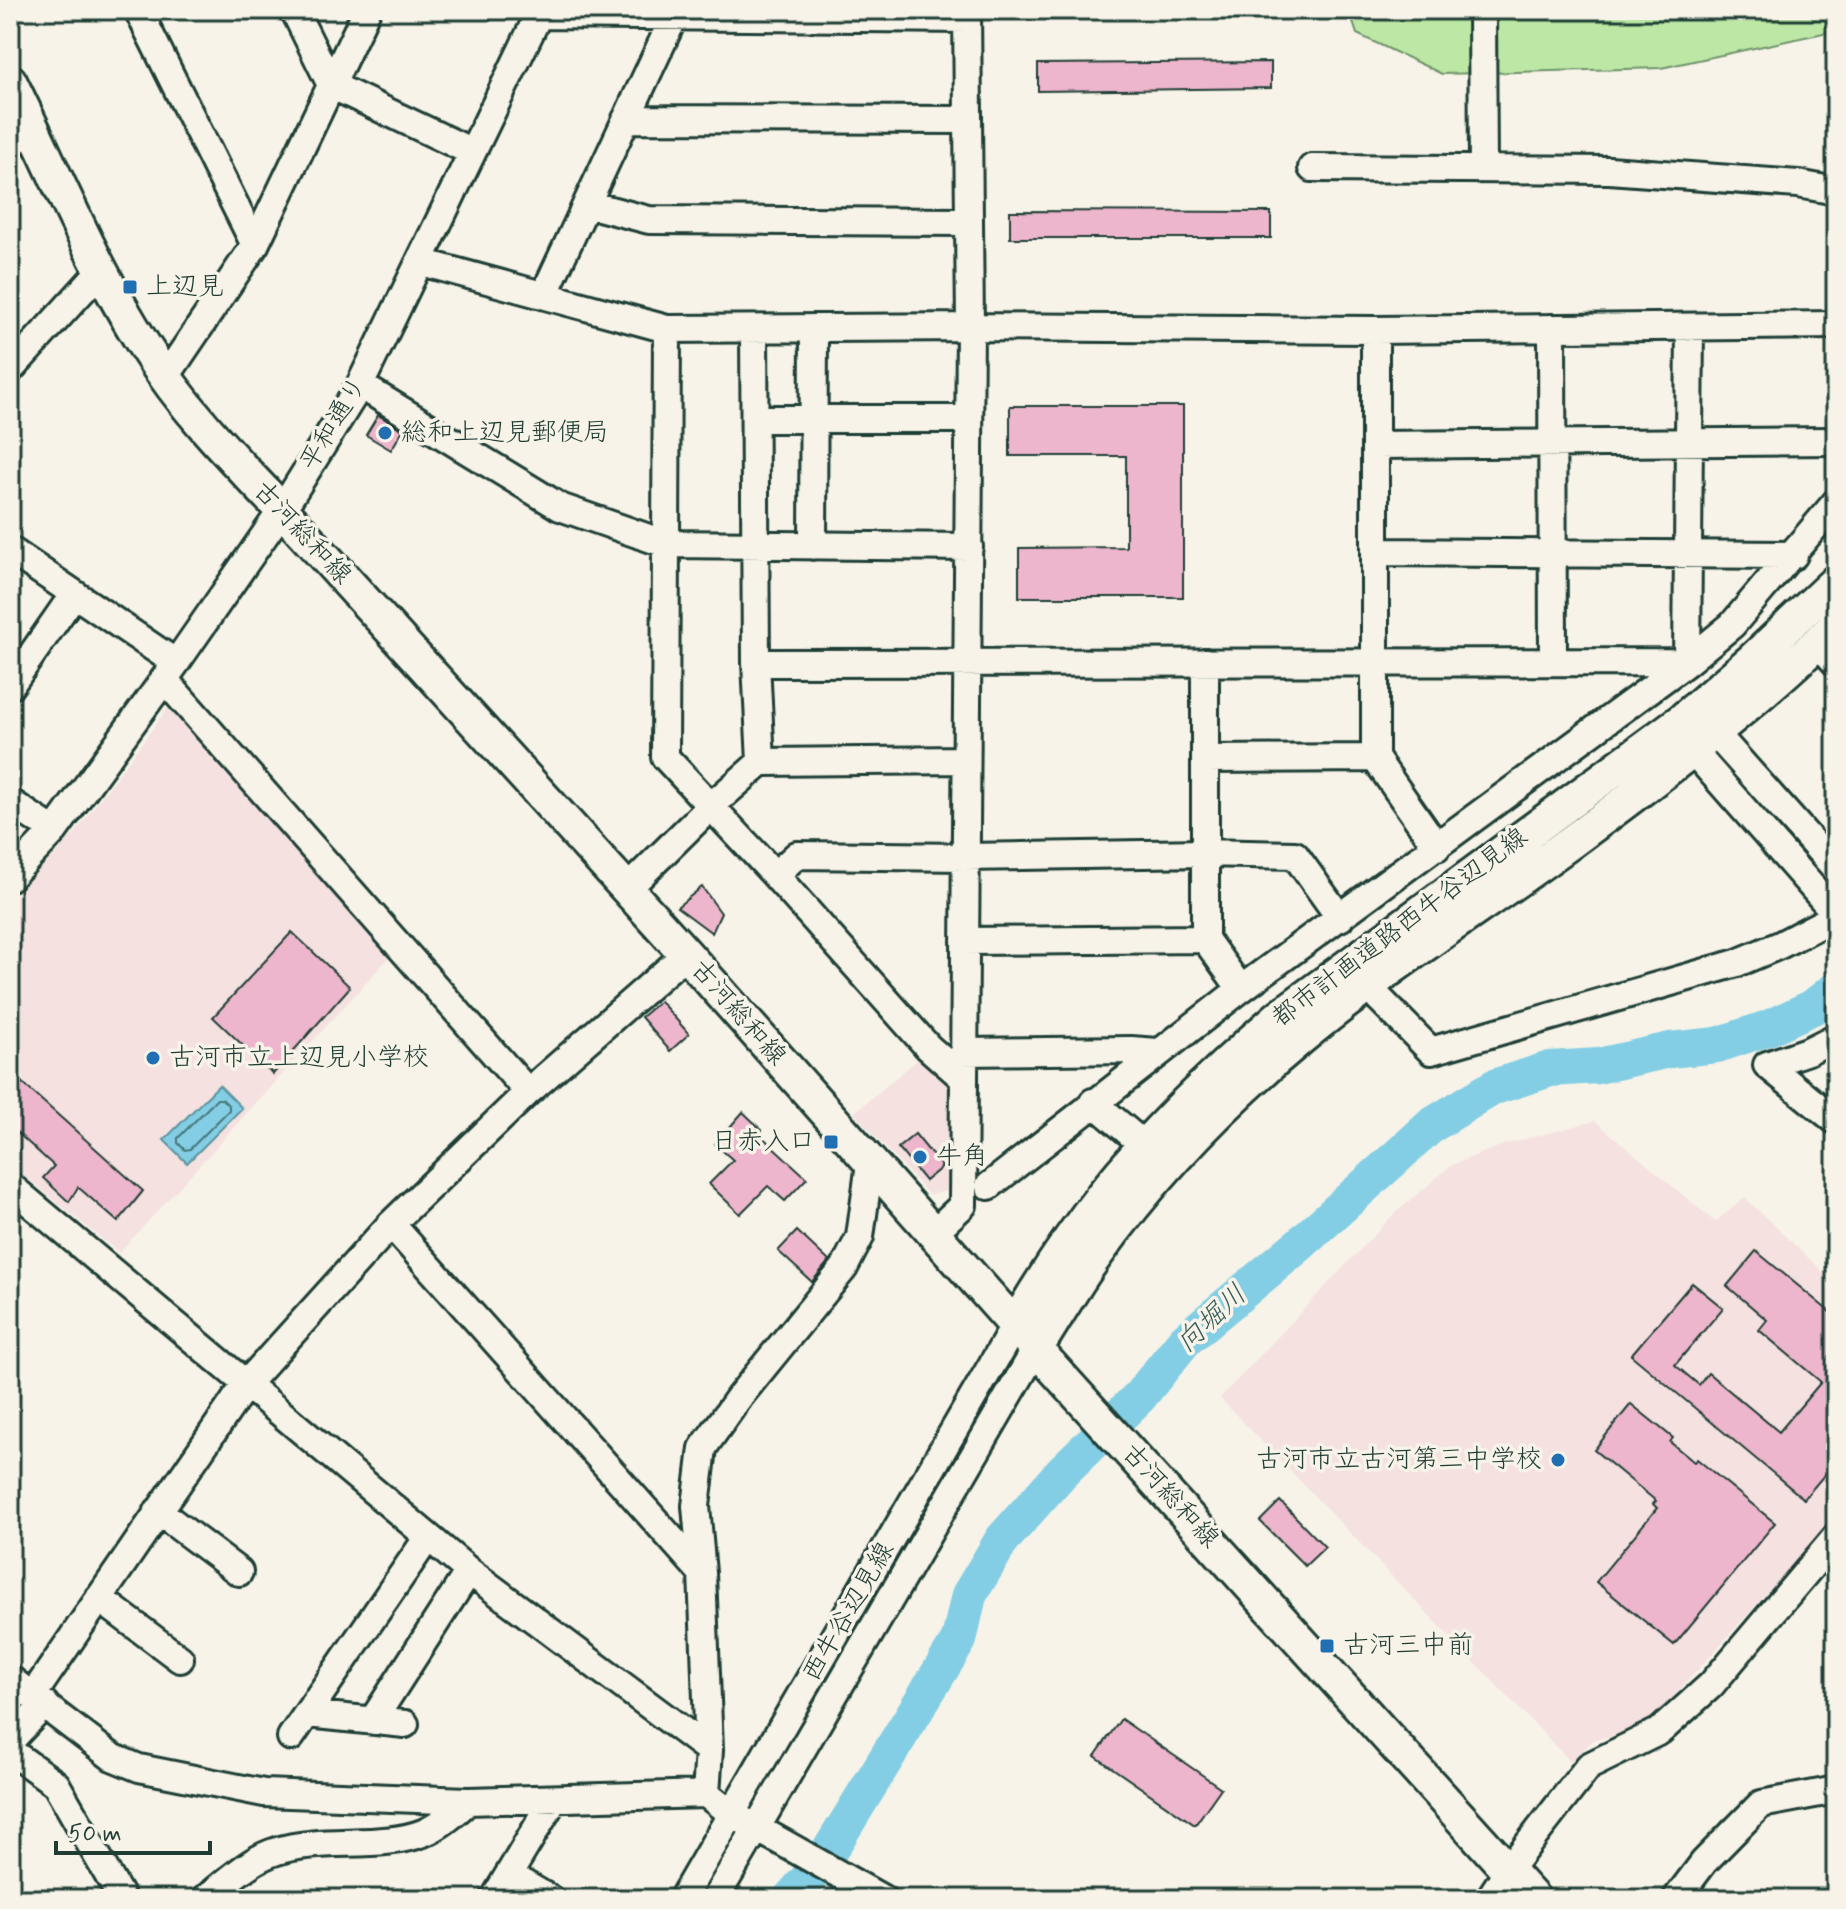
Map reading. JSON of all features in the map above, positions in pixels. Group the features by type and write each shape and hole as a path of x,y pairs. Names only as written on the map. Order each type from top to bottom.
{"main road":[{"name":"古河総和線","path":"10,81 20,135 165,378 214,439 686,954 1036,1349 1442,1801 1534,1899"},
{"name":"都市計画道路西牛谷辺見線","path":"1015,1325 1069,1239 1105,1192 1195,1093 1281,1015 1682,720 1836,581"},
{"name":"都市計画道路西牛谷辺見線","path":"1036,1349 1093,1259 1131,1209 1217,1115 1265,1069 1368,987 1574,840 1830,644"}],"street":[{"path":"138,10 255,245"},
{"path":"294,10 331,85 472,152"},
{"path":"165,378 255,245 367,10"},
{"path":"1482,10 1483,169"},
{"path":"540,13 674,17 967,15 970,327 963,1205 933,1233"},
{"name":"平和通り","path":"10,877 54,831 170,671 282,510 360,385 540,13"},
{"path":"544,295 674,17"},
{"path":"626,119 968,120"},
{"path":"1312,168 1609,170 1798,184 1836,191"},
{"path":"587,204 649,220 968,222"},
{"path":"421,262 667,329 970,327 1375,330 1836,325"},
{"path":"10,370 102,269"},
{"path":"1687,662 1690,327"},
{"path":"813,546 814,328"},
{"path":"1552,328 1553,662"},
{"path":"667,329 665,757 928,1047 963,1078"},
{"path":"754,329 756,663 761,762"},
{"path":"1375,330 1375,758 1437,847"},
{"path":"360,385 560,507 666,544 969,547"},
{"path":"755,419 969,419"},
{"path":"1376,445 1836,441"},
{"path":"989,1186 1157,1052 1687,662 1732,625 1794,555 1831,519"},
{"path":"10,550 74,594 170,671 528,1092"},
{"path":"1376,552 1794,555"},
{"path":"10,686 74,594"},
{"path":"1205,662 1205,939 1241,989"},
{"path":"756,663 1687,662"},
{"path":"1682,720 1836,869"},
{"path":"1368,987 1431,1051 1737,963 1780,945 1836,915 1704,742"},
{"path":"1205,759 1375,758"},
{"path":"627,889 711,806 761,762 966,760"},
{"path":"10,802 54,831"},
{"path":"775,875 797,855 1295,855 1340,918"},
{"path":"965,941 1205,939"},
{"path":"10,1741 39,1700 99,1598 246,1384 391,1224 528,1092 686,954"},
{"path":"1836,1037 1808,1051 1767,1065 1836,1121"},
{"path":"963,1052 1157,1052"},
{"path":"1093,1102 1145,1146"},
{"path":"706,1794 709,1750 702,1573 696,1506 703,1448 740,1396 844,1268 860,1237 870,1163"},
{"path":"10,1186 469,1571 709,1750"},
{"path":"391,1224 702,1573"},
{"name":"西牛谷辺見線","path":"682,1899 1015,1325"},
{"name":"西牛谷辺見線","path":"715,1899 1036,1349"},
{"path":"158,1511 239,1572"},
{"path":"291,1737 428,1537"},
{"path":"1489,1899 1589,1766 1660,1731 1711,1685 1836,1537"},
{"path":"373,1720 469,1571"},
{"path":"99,1598 180,1659"},
{"path":"10,1679 112,1757 139,1768 264,1793 468,1801 706,1794 730,1813 781,1844 883,1899"},
{"path":"307,1714 405,1724"},
{"path":"10,1751 56,1784 122,1899"},
{"path":"1676,1899 1704,1862 1761,1804 1836,1790"},
{"path":"494,1899 554,1799"},
{"path":"205,1899 241,1871 276,1851 402,1838 423,1833 450,1818 468,1801"},
{"path":"509,1875 550,1899"}],"shaded area":[{"name":"古河市立上辺見小学校","path":"168,708 394,952 119,1253 10,1164 10,900 74,834"},
{"path":"923,1055 954,1086 947,1191 929,1195 854,1113"},
{"name":"古河市立古河第三中学校","path":"1595,1121 1715,1222 1745,1198 1836,1284 1836,1522 1819,1536 1652,1720 1630,1732 1593,1740 1571,1762 1220,1398 1393,1215 1452,1165 1503,1145"}],"green space":[{"path":"1349,10 1833,10 1833,31 1661,68 1442,74 1357,34"}],"water":[{"path":"219,1085 242,1108 187,1163 164,1140"}],"building":[{"path":"1271,62 1271,88 1038,91 1038,64"},
{"path":"1010,211 1271,212 1271,238 1010,238"},
{"path":"1010,406 1183,406 1183,597 1019,597 1019,548 1126,547 1126,456 1010,456"},
{"path":"378,415 403,430 391,450 366,435"},
{"path":"702,887 721,913 712,933 677,907"},
{"path":"292,932 350,987 273,1074 213,1017"},
{"path":"660,1001 689,1034 670,1051 641,1017"},
{"path":"10,1072 143,1191 118,1222 78,1187 69,1202 43,1178 54,1166 10,1126"},
{"path":"743,1112 762,1130 759,1134 807,1178 785,1201 768,1186 740,1214 709,1184 733,1160 715,1144"},
{"name":"牛角","path":"915,1134 942,1167 925,1181 898,1148"},
{"path":"797,1231 829,1261 812,1282 778,1251"},
{"path":"1756,1251 1836,1317 1836,1461 1804,1499 1631,1355 1692,1283 1723,1308 1675,1365 1699,1385 1708,1373 1779,1432 1821,1382 1759,1330 1767,1320 1727,1286"},
{"path":"1631,1404 1673,1438 1670,1442 1694,1462 1697,1459 1775,1523 1674,1645 1596,1582 1657,1508 1653,1504 1656,1501 1594,1450"},
{"path":"1280,1501 1325,1547 1305,1566 1260,1521"},
{"path":"1121,1719 1221,1788 1195,1825 1095,1756"}],"waterway":[{"name":"向堀川","path":"790,1899 822,1863 959,1640 969,1595 1002,1540 1062,1472 1140,1396 1185,1340 1300,1244 1432,1125 1494,1087 1550,1069 1598,1066 1670,1050 1717,1045 1768,1028 1813,1007 1836,989"}],"place":[{"name":"上辺見","path":"130,287"},
{"name":"総和上辺見郵便局","path":"385,433"},
{"name":"古河市立上辺見小学校","path":"153,1058"},
{"name":"日赤入口","path":"831,1142"},
{"name":"牛角","path":"920,1157"},
{"name":"古河市立古河第三中学校","path":"1558,1460"},
{"name":"古河三中前","path":"1327,1646"}]}
